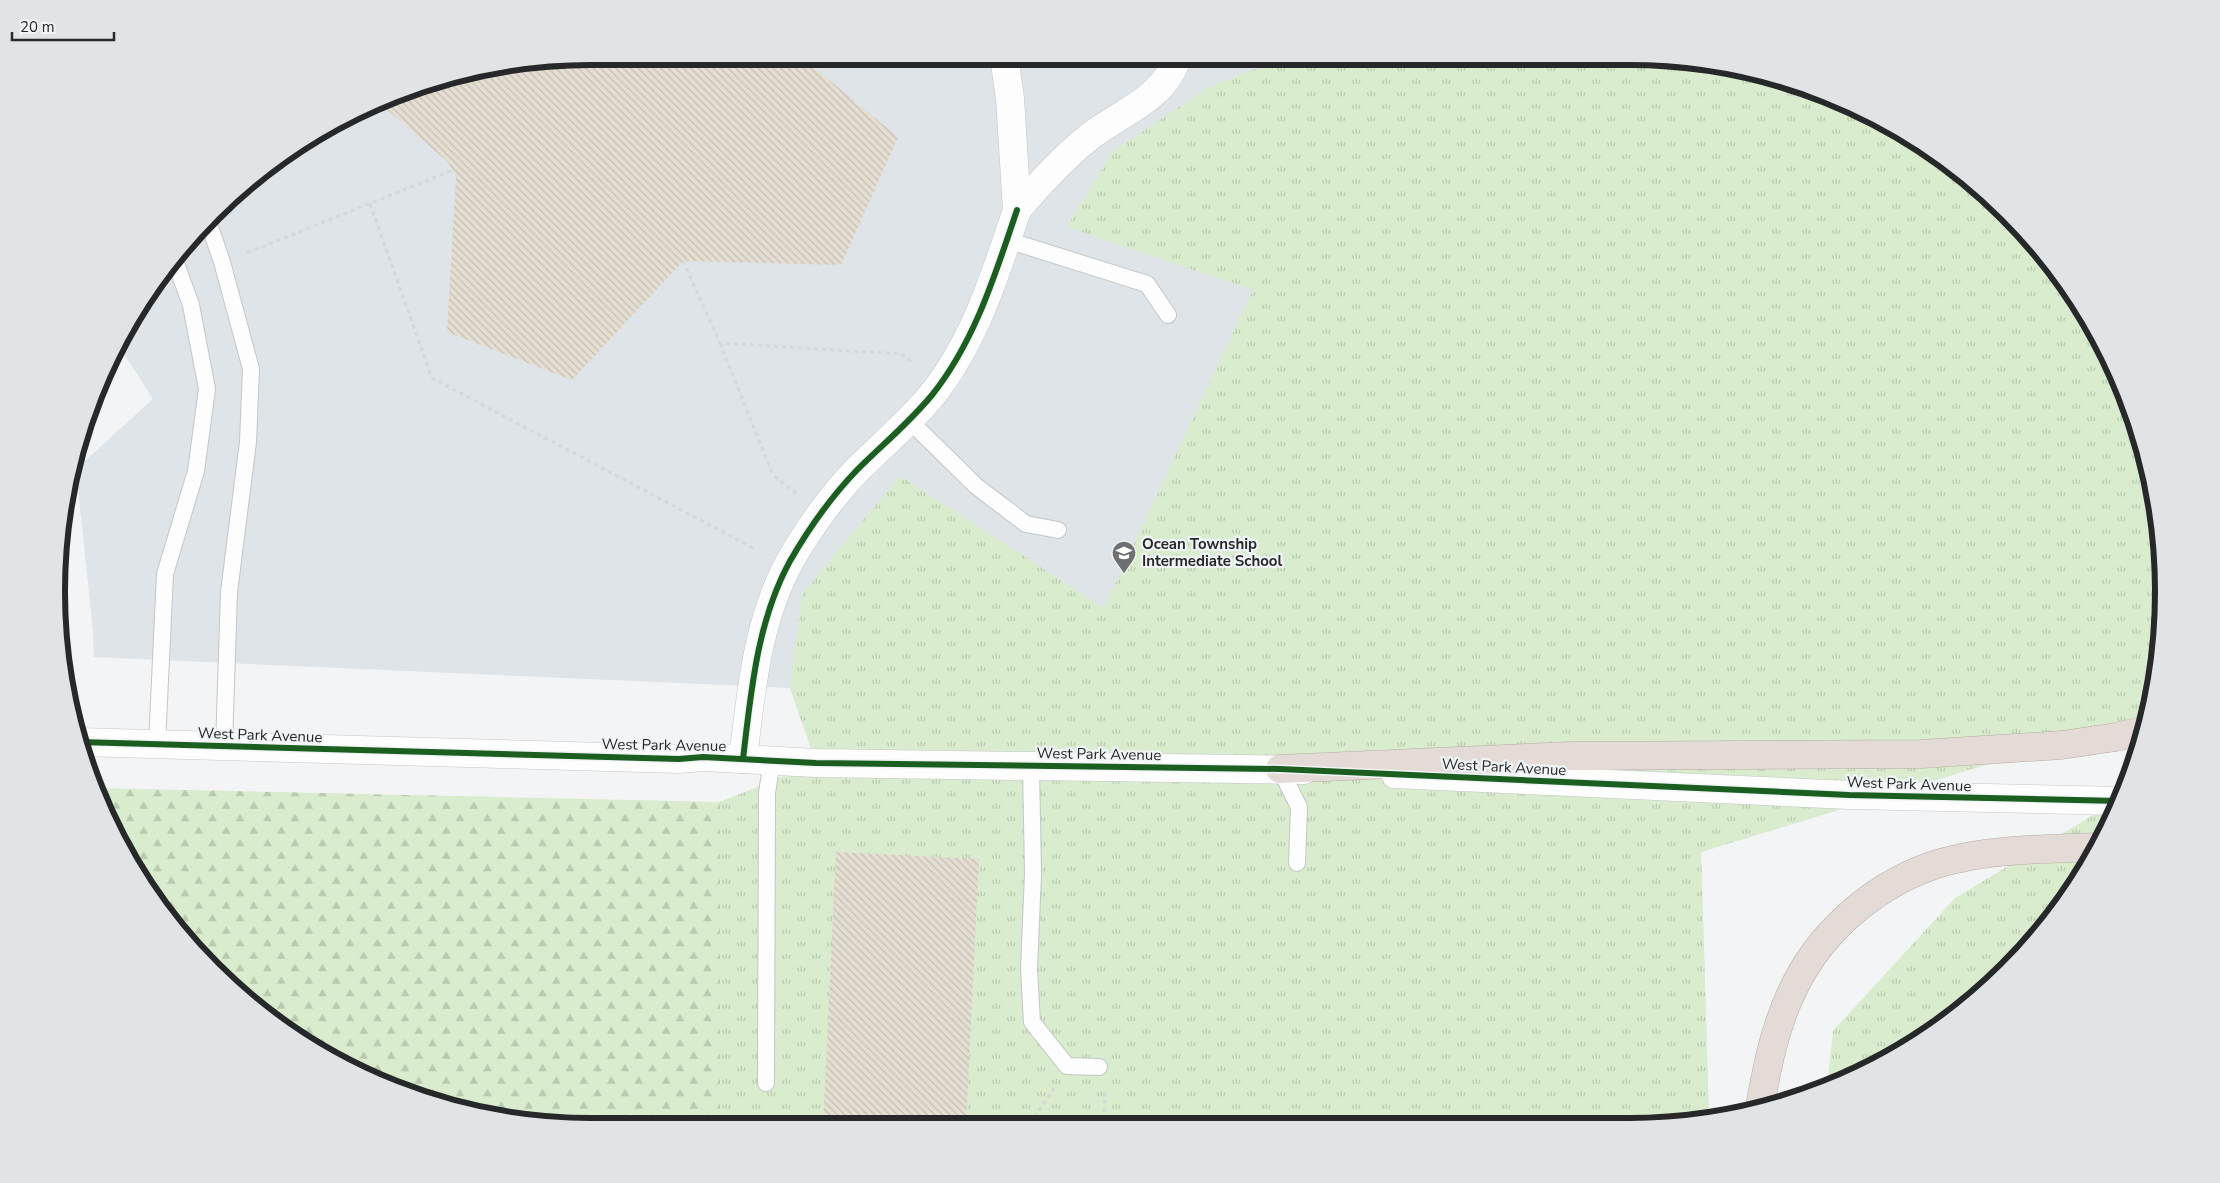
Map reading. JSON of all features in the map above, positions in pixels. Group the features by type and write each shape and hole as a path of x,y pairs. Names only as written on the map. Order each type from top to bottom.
{"highway":[{"path":"1280,769 1568,756 1921,754 2062,745 2136,732"},
{"path":"1761,1101 1773,1042 1790,995 1822,944 1859,906 1890,884 1932,866 1955,860 2013,851 2088,847"}],"street":[{"path":"743,758 752,680 770,606 789,563 821,513 858,470 910,421 941,382 969,337 984,304 1016,210 1010,98 1005,65"},
{"path":"1016,210 1046,176 1090,137 1150,97 1166,80 1173,65"},
{"name":"West Park Avenue","path":"87,742 679,759 703,757 743,758 816,763 1280,769 1839,794 2111,801"}],"lane":[{"path":"210,228 222,262 251,369 248,442 229,592 224,746"},
{"path":"1006,240 1147,284 1168,315"},
{"path":"157,744 165,574 196,471 206,390 191,304 177,267"},
{"path":"910,421 976,486 1026,524 1058,530"},
{"path":"766,1083 767,793 772,760"},
{"path":"1031,766 1034,874 1029,969 1032,1022 1067,1066 1099,1067"},
{"path":"1280,769 1299,807 1297,862"}],"path":[{"path":"222,262 453,170"},
{"path":"370,204 432,378 753,548"},
{"path":"683,261 720,344 773,474 821,513"},
{"path":"720,344 901,354 941,382"},
{"path":"1034,1118 1067,1066"},
{"path":"1097,1092 1105,1094 1104,1118"}],"shaded area":[{"name":"Ocean Township Intermediate School","path":"592,65 1628,65 1663,66 1697,70 1731,75 1798,93 1861,119 1892,136 1949,174 1976,196 2001,219 2046,271 2066,299 2101,359 2127,422 2137,455 2145,489 2154,557 2154,626 2150,660 2139,718 1701,852 1709,1111 1663,1117 1628,1118 720,1118 720,802 816,763 790,688 94,657 77,480 81,465 153,399 123,352 154,299 174,271 219,219 271,174 299,154 359,119 422,93 489,75 557,66"}],"green space":[{"name":"Ocean Township Intermediate School","path":"1266,65 1628,65 1663,66 1731,75 1798,93 1861,119 1892,136 1949,174 1976,196 2001,219 2046,271 2066,299 2101,359 2127,422 2137,455 2145,489 2154,557 2154,626 2145,694 2139,718 1701,852 1709,1111 1663,1117 1628,1118 720,1118 720,802 816,763 790,688 802,594 900,476 1104,608 1253,290 1067,227 1112,152 1207,88"},
{"path":"103,788 720,802 720,1118 592,1118 557,1117 489,1108 422,1090 359,1064 299,1029 271,1009 219,964 174,912 136,855 119,824"},
{"path":"2109,805 2084,855 2066,884 2046,912 2001,964 1949,1009 1921,1029 1861,1064 1828,1079 1833,1031 1955,898"}],"building":[{"path":"811,65 898,137 841,265 683,261 572,380 447,332 456,176 448,162 384,108 455,83 489,75 557,66"},
{"path":"836,852 979,859 966,1118 823,1118"}],"cycle path":[{"path":"743,759 757,657 770,608 790,561 838,491 914,415 947,374 972,330 982,307 1017,210"},
{"path":"87,742 679,759 703,757 816,763 1280,769 1849,795 2111,801"}],"place":[{"name":"Ocean Township Intermediate School","path":"1124,574"}]}
